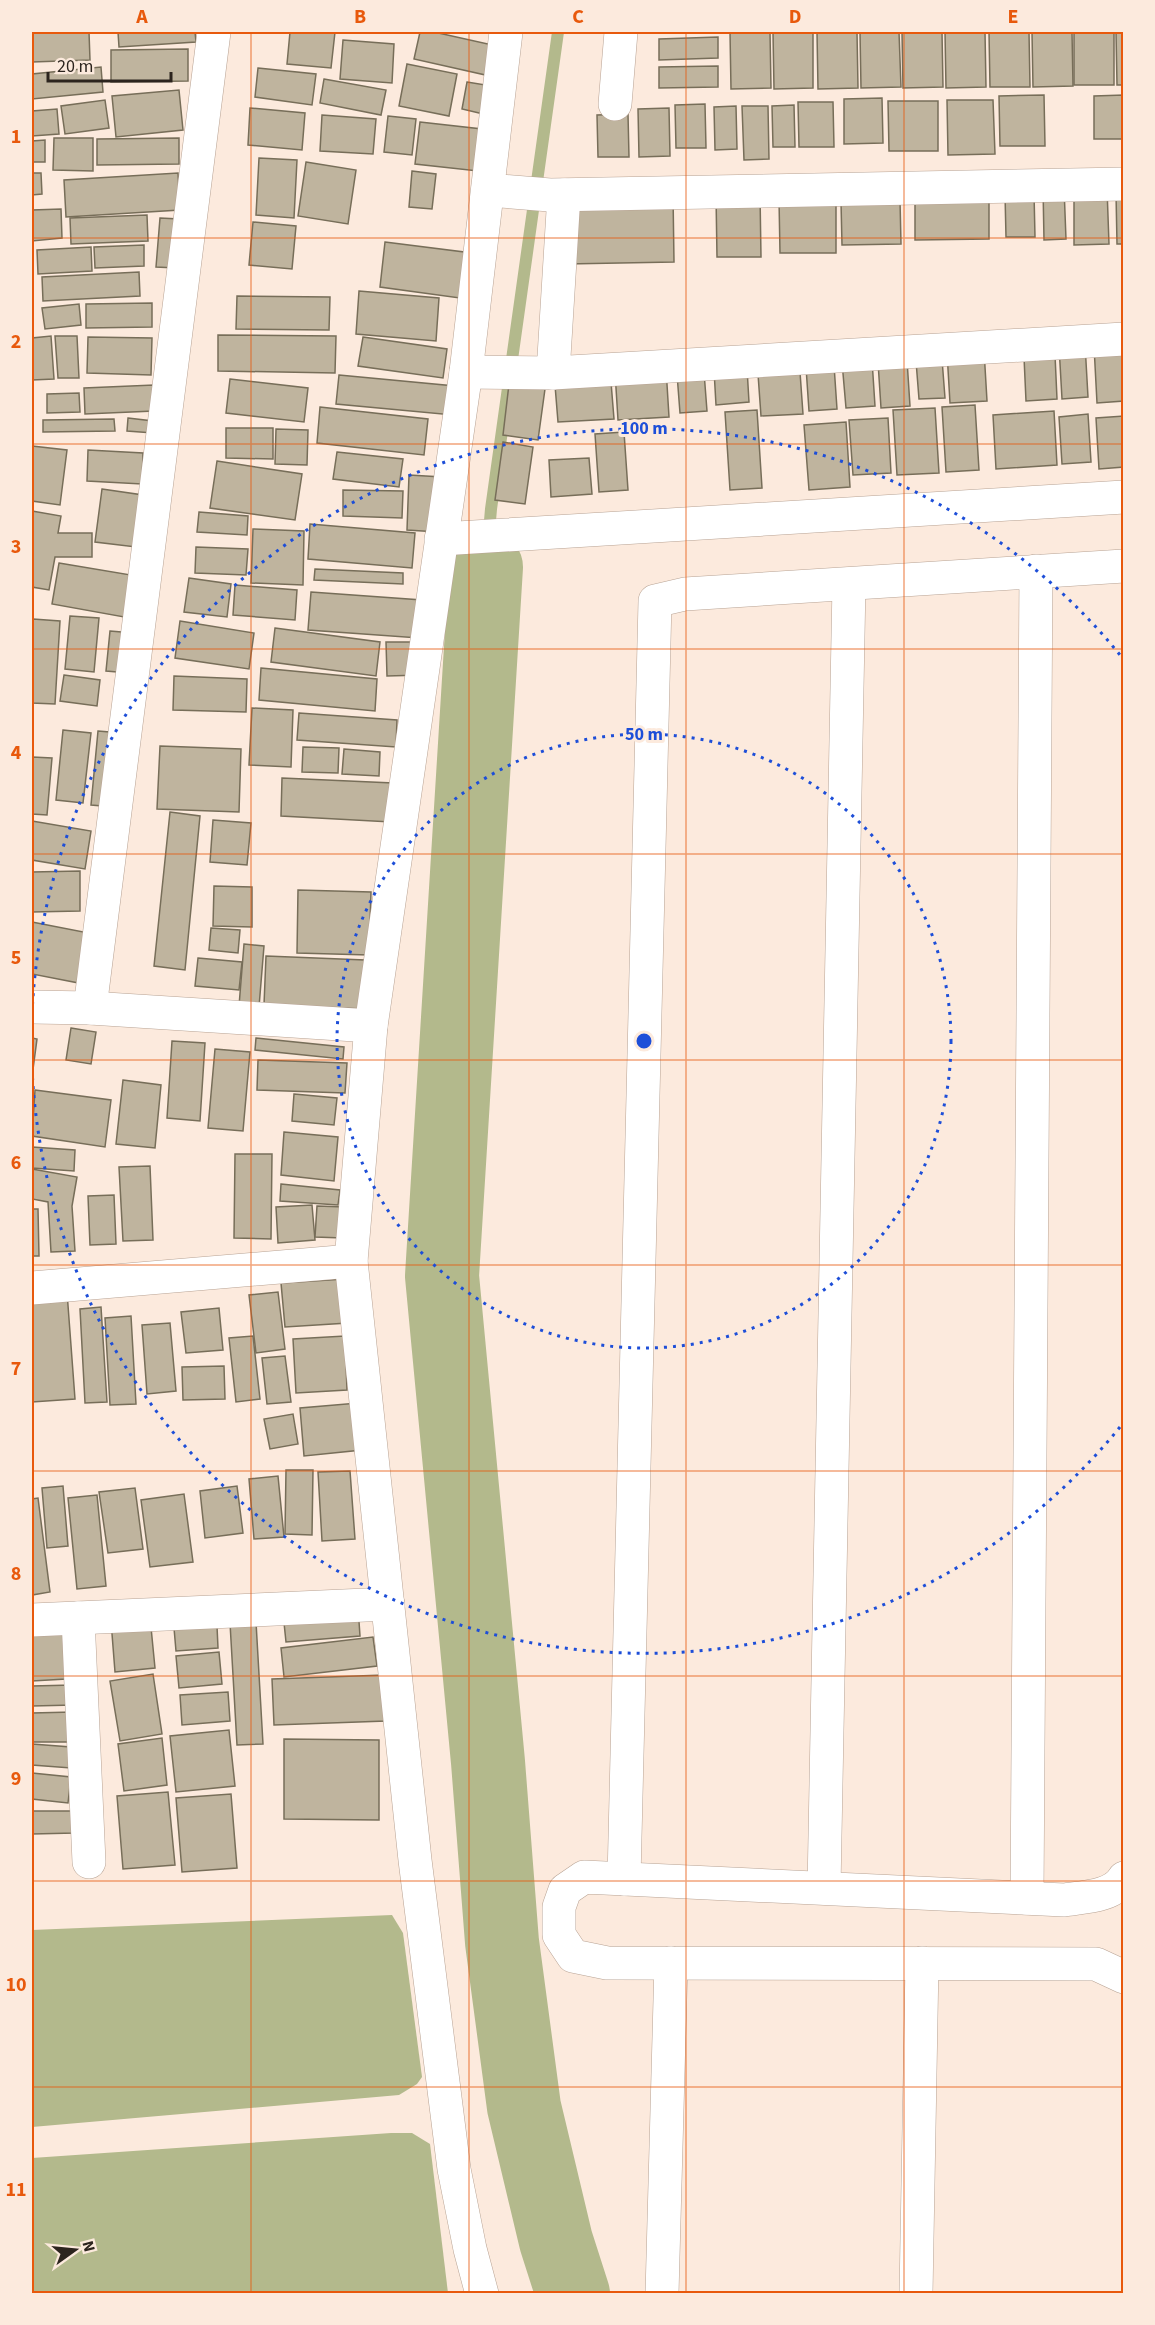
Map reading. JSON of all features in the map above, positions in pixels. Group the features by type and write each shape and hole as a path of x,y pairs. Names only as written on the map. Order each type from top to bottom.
{"street":[{"path":"90,1008 214,32"},
{"path":"506,32 488,190 510,372"},
{"path":"615,104 621,32"},
{"path":"488,190 545,194 1124,184"},
{"path":"482,2294 470,2249 454,2169 415,1860 351,1261 371,1026 417,719 470,538 510,372 545,194"},
{"path":"510,372 1124,339"},
{"path":"470,538 1124,497"},
{"path":"624,1879 655,601 685,594 1124,566"},
{"path":"1027,1898 1036,571"},
{"path":"824,1888 849,584"},
{"path":"32,1007 90,1008 371,1026"},
{"path":"32,1288 351,1261"},
{"path":"32,1620 388,1604"},
{"path":"78,1618 89,1862"},
{"path":"1124,1878 1099,1895 1064,1900 585,1877 565,1890 559,1907 559,1935 573,1956 588,1960 671,1963 1096,1964 1124,1977"},
{"path":"662,2294 671,1963"},
{"path":"916,2294 922,1963"}],"shaded area":[{"path":"392,1915 403,1933 422,2077 417,2084 399,2095 32,2127 32,1930"},
{"path":"412,2133 430,2144 448,2293 32,2293 32,2158"}],"building":[{"path":"32,32 89,32 90,60 32,62"},
{"path":"118,32 195,32 196,42 119,47"},
{"path":"290,32 335,32 331,68 287,64"},
{"path":"420,32 434,32 497,46 490,76 414,59"},
{"path":"730,32 770,32 771,88 731,89"},
{"path":"773,32 813,32 813,88 774,89"},
{"path":"817,32 857,32 858,88 818,89"},
{"path":"860,32 899,32 901,87 861,88"},
{"path":"902,32 942,32 943,87 903,88"},
{"path":"945,32 985,32 986,87 946,88"},
{"path":"989,32 1029,32 1030,87 990,87"},
{"path":"1032,32 1072,32 1073,86 1033,87"},
{"path":"1074,32 1114,32 1114,85 1074,85"},
{"path":"1116,32 1124,32 1124,85 1117,85"},
{"path":"718,37 718,58 659,60 659,39"},
{"path":"343,40 394,44 392,83 340,79"},
{"path":"188,49 188,81 111,82 111,50"},
{"path":"407,64 457,74 449,116 399,106"},
{"path":"718,66 718,87 659,88 659,67"},
{"path":"101,67 103,92 32,99 32,74"},
{"path":"258,68 316,74 312,105 255,97"},
{"path":"324,79 386,90 381,115 320,103"},
{"path":"467,82 498,87 492,116 462,109"},
{"path":"179,90 183,130 116,137 112,96"},
{"path":"1044,95 1045,146 1000,146 999,96"},
{"path":"1124,95 1124,139 1094,139 1094,96"},
{"path":"882,98 883,143 844,144 844,99"},
{"path":"105,100 109,128 65,134 61,106"},
{"path":"947,100 993,100 995,154 948,155"},
{"path":"888,101 938,101 938,151 889,151"},
{"path":"798,102 833,102 834,147 799,147"},
{"path":"705,104 706,148 676,148 675,105"},
{"path":"794,105 795,147 773,147 772,106"},
{"path":"736,106 737,149 715,150 714,107"},
{"path":"742,106 768,106 769,159 744,160"},
{"path":"250,108 305,113 302,150 248,145"},
{"path":"669,108 670,156 639,157 638,109"},
{"path":"57,109 59,134 32,136 32,111"},
{"path":"628,114 629,157 598,157 597,115"},
{"path":"322,115 376,119 373,154 320,151"},
{"path":"388,116 416,119 412,155 384,152"},
{"path":"420,122 482,129 478,171 415,164"},
{"path":"54,138 93,138 93,171 53,170"},
{"path":"179,138 179,164 97,165 97,139"},
{"path":"45,140 45,162 32,162 32,141"},
{"path":"259,158 297,160 294,218 256,215"},
{"path":"306,162 356,170 348,224 298,216"},
{"path":"412,171 436,174 432,209 409,207"},
{"path":"32,173 41,173 42,194 32,195"},
{"path":"178,173 180,210 66,217 64,180"},
{"path":"1043,187 1064,187 1066,239 1044,240"},
{"path":"1107,188 1109,244 1074,245 1074,189"},
{"path":"1034,193 1035,237 1006,237 1005,194"},
{"path":"1116,193 1124,193 1124,244 1117,244"},
{"path":"673,194 674,262 566,264 565,196"},
{"path":"760,194 761,257 717,257 716,195"},
{"path":"836,197 836,253 780,253 779,199"},
{"path":"989,197 989,239 915,240 915,199"},
{"path":"900,200 901,244 842,245 841,202"},
{"path":"61,209 62,238 32,241 32,210"},
{"path":"147,215 148,241 71,244 70,218"},
{"path":"160,218 179,219 176,268 156,267"},
{"path":"253,222 296,226 292,269 249,265"},
{"path":"385,242 472,253 467,299 380,287"},
{"path":"144,245 144,266 95,268 94,247"},
{"path":"91,247 92,271 38,274 37,250"},
{"path":"139,272 140,296 43,301 42,277"},
{"path":"359,291 439,298 436,341 356,334"},
{"path":"237,296 330,297 329,330 236,329"},
{"path":"152,303 152,327 86,328 86,304"},
{"path":"79,304 81,325 45,329 42,308"},
{"path":"218,335 336,336 335,373 218,371"},
{"path":"51,336 54,379 32,380 32,338"},
{"path":"55,336 77,336 79,378 58,378"},
{"path":"88,337 152,338 151,375 87,373"},
{"path":"363,337 447,349 443,378 358,366"},
{"path":"1085,344 1088,397 1062,399 1059,346"},
{"path":"1123,344 1124,401 1097,403 1094,346"},
{"path":"984,350 987,401 950,403 947,352"},
{"path":"1055,355 1057,399 1026,401 1024,357"},
{"path":"942,359 945,398 919,399 916,361"},
{"path":"872,360 875,406 846,408 842,362"},
{"path":"907,360 910,406 881,408 878,362"},
{"path":"834,365 837,409 809,411 806,367"},
{"path":"666,368 669,417 618,420 615,372"},
{"path":"747,368 749,402 716,405 714,370"},
{"path":"704,372 707,411 680,413 677,374"},
{"path":"800,372 803,414 761,416 758,374"},
{"path":"339,375 455,386 453,415 336,404"},
{"path":"230,379 308,388 304,422 226,413"},
{"path":"611,382 614,419 558,422 555,385"},
{"path":"509,384 545,389 538,440 503,435"},
{"path":"154,385 154,411 85,414 84,388"},
{"path":"79,393 80,412 47,413 47,394"},
{"path":"975,405 979,470 946,472 942,407"},
{"path":"320,407 428,419 424,455 317,443"},
{"path":"935,408 939,473 897,475 893,410"},
{"path":"757,410 762,488 730,490 725,412"},
{"path":"1054,411 1057,465 996,469 993,415"},
{"path":"1088,414 1091,462 1062,464 1059,417"},
{"path":"1124,416 1124,467 1099,469 1096,418"},
{"path":"128,418 153,421 153,433 127,431"},
{"path":"888,418 891,473 853,475 849,420"},
{"path":"114,419 115,431 43,432 43,420"},
{"path":"846,422 850,487 809,490 804,425"},
{"path":"226,428 273,428 273,459 226,458"},
{"path":"276,429 308,430 307,465 275,464"},
{"path":"624,432 628,490 599,492 595,434"},
{"path":"503,442 533,447 525,504 495,500"},
{"path":"32,446 67,450 60,505 32,501"},
{"path":"88,450 143,453 142,484 87,481"},
{"path":"337,452 403,459 399,487 333,479"},
{"path":"589,458 592,494 551,497 549,460"},
{"path":"217,461 302,474 295,520 210,508"},
{"path":"409,475 442,477 438,532 407,530"},
{"path":"102,489 143,495 136,547 95,542"},
{"path":"343,490 403,491 402,518 343,516"},
{"path":"32,511 61,516 58,533 92,533 92,557 55,557 49,590 32,587"},
{"path":"199,512 248,516 247,535 197,532"},
{"path":"310,524 415,533 412,568 308,559"},
{"path":"253,529 304,531 303,585 251,583"},
{"path":"196,547 248,549 246,575 195,573"},
{"path":"59,563 131,575 124,617 52,604"},
{"path":"315,569 403,573 403,584 314,580"},
{"path":"189,578 231,584 227,617 184,612"},
{"path":"235,585 297,590 295,620 233,615"},
{"path":"311,592 422,600 419,638 308,630"},
{"path":"70,616 99,618 94,672 65,669"},
{"path":"33,619 60,621 55,704 32,703"},
{"path":"180,621 254,633 249,669 175,658"},
{"path":"275,628 380,642 376,676 271,662"},
{"path":"110,631 133,633 129,673 106,671"},
{"path":"386,642 422,642 422,675 387,676"},
{"path":"261,668 377,679 375,711 259,700"},
{"path":"64,675 100,680 97,706 60,701"},
{"path":"174,676 247,679 246,712 173,710"},
{"path":"252,708 293,710 291,767 249,765"},
{"path":"299,713 397,720 396,747 297,740"},
{"path":"63,730 91,733 83,803 56,800"},
{"path":"98,731 121,733 114,807 91,805"},
{"path":"160,746 241,749 239,812 157,809"},
{"path":"303,747 339,748 338,773 302,772"},
{"path":"344,749 380,752 379,776 342,774"},
{"path":"32,757 52,758 47,815 32,814"},
{"path":"282,778 393,783 391,822 281,816"},
{"path":"170,812 200,816 185,970 154,966"},
{"path":"213,820 251,823 247,865 210,862"},
{"path":"32,821 91,831 85,869 32,860"},
{"path":"80,871 80,911 32,912 32,872"},
{"path":"214,886 252,887 252,927 213,926"},
{"path":"298,890 371,892 369,955 297,953"},
{"path":"32,922 99,935 89,985 32,974"},
{"path":"211,928 240,930 238,953 209,950"},
{"path":"244,944 264,946 259,1007 239,1006"},
{"path":"266,956 365,960 364,1009 264,1005"},
{"path":"198,958 242,962 239,990 195,986"},
{"path":"71,1028 96,1032 91,1064 66,1060"},
{"path":"32,1038 37,1039 32,1077"},
{"path":"256,1038 344,1047 343,1059 255,1050"},
{"path":"172,1041 205,1043 200,1121 167,1118"},
{"path":"215,1049 250,1052 243,1131 208,1128"},
{"path":"258,1060 347,1063 345,1093 257,1090"},
{"path":"123,1080 161,1085 155,1148 116,1144"},
{"path":"35,1090 111,1100 105,1147 32,1136"},
{"path":"294,1094 337,1098 334,1125 292,1121"},
{"path":"284,1132 338,1137 334,1181 281,1175"},
{"path":"32,1147 75,1150 74,1171 32,1168"},
{"path":"235,1154 272,1154 271,1239 234,1238"},
{"path":"150,1166 153,1240 123,1241 119,1167"},
{"path":"32,1169 77,1177 72,1206 75,1251 51,1252 48,1202 32,1199"},
{"path":"281,1184 340,1190 338,1205 280,1201"},
{"path":"114,1195 116,1244 90,1245 88,1196"},
{"path":"312,1205 315,1240 278,1243 276,1207"},
{"path":"317,1206 345,1207 343,1238 315,1237"},
{"path":"32,1209 38,1209 39,1256 32,1256"},
{"path":"345,1279 348,1323 285,1327 281,1283"},
{"path":"67,1292 75,1399 32,1402 32,1294"},
{"path":"278,1292 285,1349 256,1353 249,1295"},
{"path":"101,1307 107,1402 85,1403 80,1309"},
{"path":"219,1308 223,1350 186,1353 181,1312"},
{"path":"131,1316 136,1404 110,1405 105,1318"},
{"path":"170,1323 176,1391 147,1394 142,1325"},
{"path":"253,1336 260,1399 236,1402 229,1338"},
{"path":"345,1336 347,1390 296,1393 293,1339"},
{"path":"285,1356 291,1402 267,1404 262,1358"},
{"path":"224,1366 225,1399 183,1400 182,1367"},
{"path":"358,1403 362,1450 304,1456 300,1408"},
{"path":"293,1414 298,1444 270,1449 264,1419"},
{"path":"286,1470 313,1470 312,1535 285,1534"},
{"path":"350,1471 355,1539 322,1541 318,1472"},
{"path":"278,1476 284,1537 254,1539 249,1479"},
{"path":"63,1486 68,1546 47,1548 42,1488"},
{"path":"237,1486 243,1533 205,1538 200,1491"},
{"path":"135,1488 143,1549 108,1553 99,1492"},
{"path":"184,1494 193,1562 150,1567 141,1500"},
{"path":"97,1495 106,1586 77,1589 68,1498"},
{"path":"38,1498 50,1592 32,1595 32,1499"},
{"path":"358,1607 360,1636 286,1642 283,1613"},
{"path":"150,1617 155,1668 115,1672 111,1621"},
{"path":"256,1622 263,1744 237,1745 230,1623"},
{"path":"62,1625 66,1679 32,1681 32,1627"},
{"path":"217,1626 218,1648 176,1651 174,1628"},
{"path":"373,1637 377,1666 284,1677 281,1648"},
{"path":"219,1652 222,1684 179,1688 176,1656"},
{"path":"153,1674 162,1734 120,1741 110,1681"},
{"path":"384,1675 386,1721 274,1725 272,1679"},
{"path":"73,1685 74,1705 32,1706 32,1686"},
{"path":"228,1692 230,1721 182,1725 180,1695"},
{"path":"73,1712 74,1742 32,1742 32,1713"},
{"path":"229,1730 235,1786 176,1792 170,1736"},
{"path":"162,1738 167,1785 124,1791 118,1744"},
{"path":"284,1739 379,1740 379,1820 284,1819"},
{"path":"32,1744 71,1747 71,1768 32,1765"},
{"path":"32,1773 71,1777 68,1803 32,1799"},
{"path":"168,1792 175,1865 123,1869 117,1796"},
{"path":"231,1794 237,1868 182,1872 176,1798"},
{"path":"32,1811 75,1811 75,1833 32,1834"}],"waterway":[{"path":"486,567 491,509 558,32"},
{"path":"486,567 442,1276 488,1762 502,1942 524,2107 556,2241 573,2294"}]}
